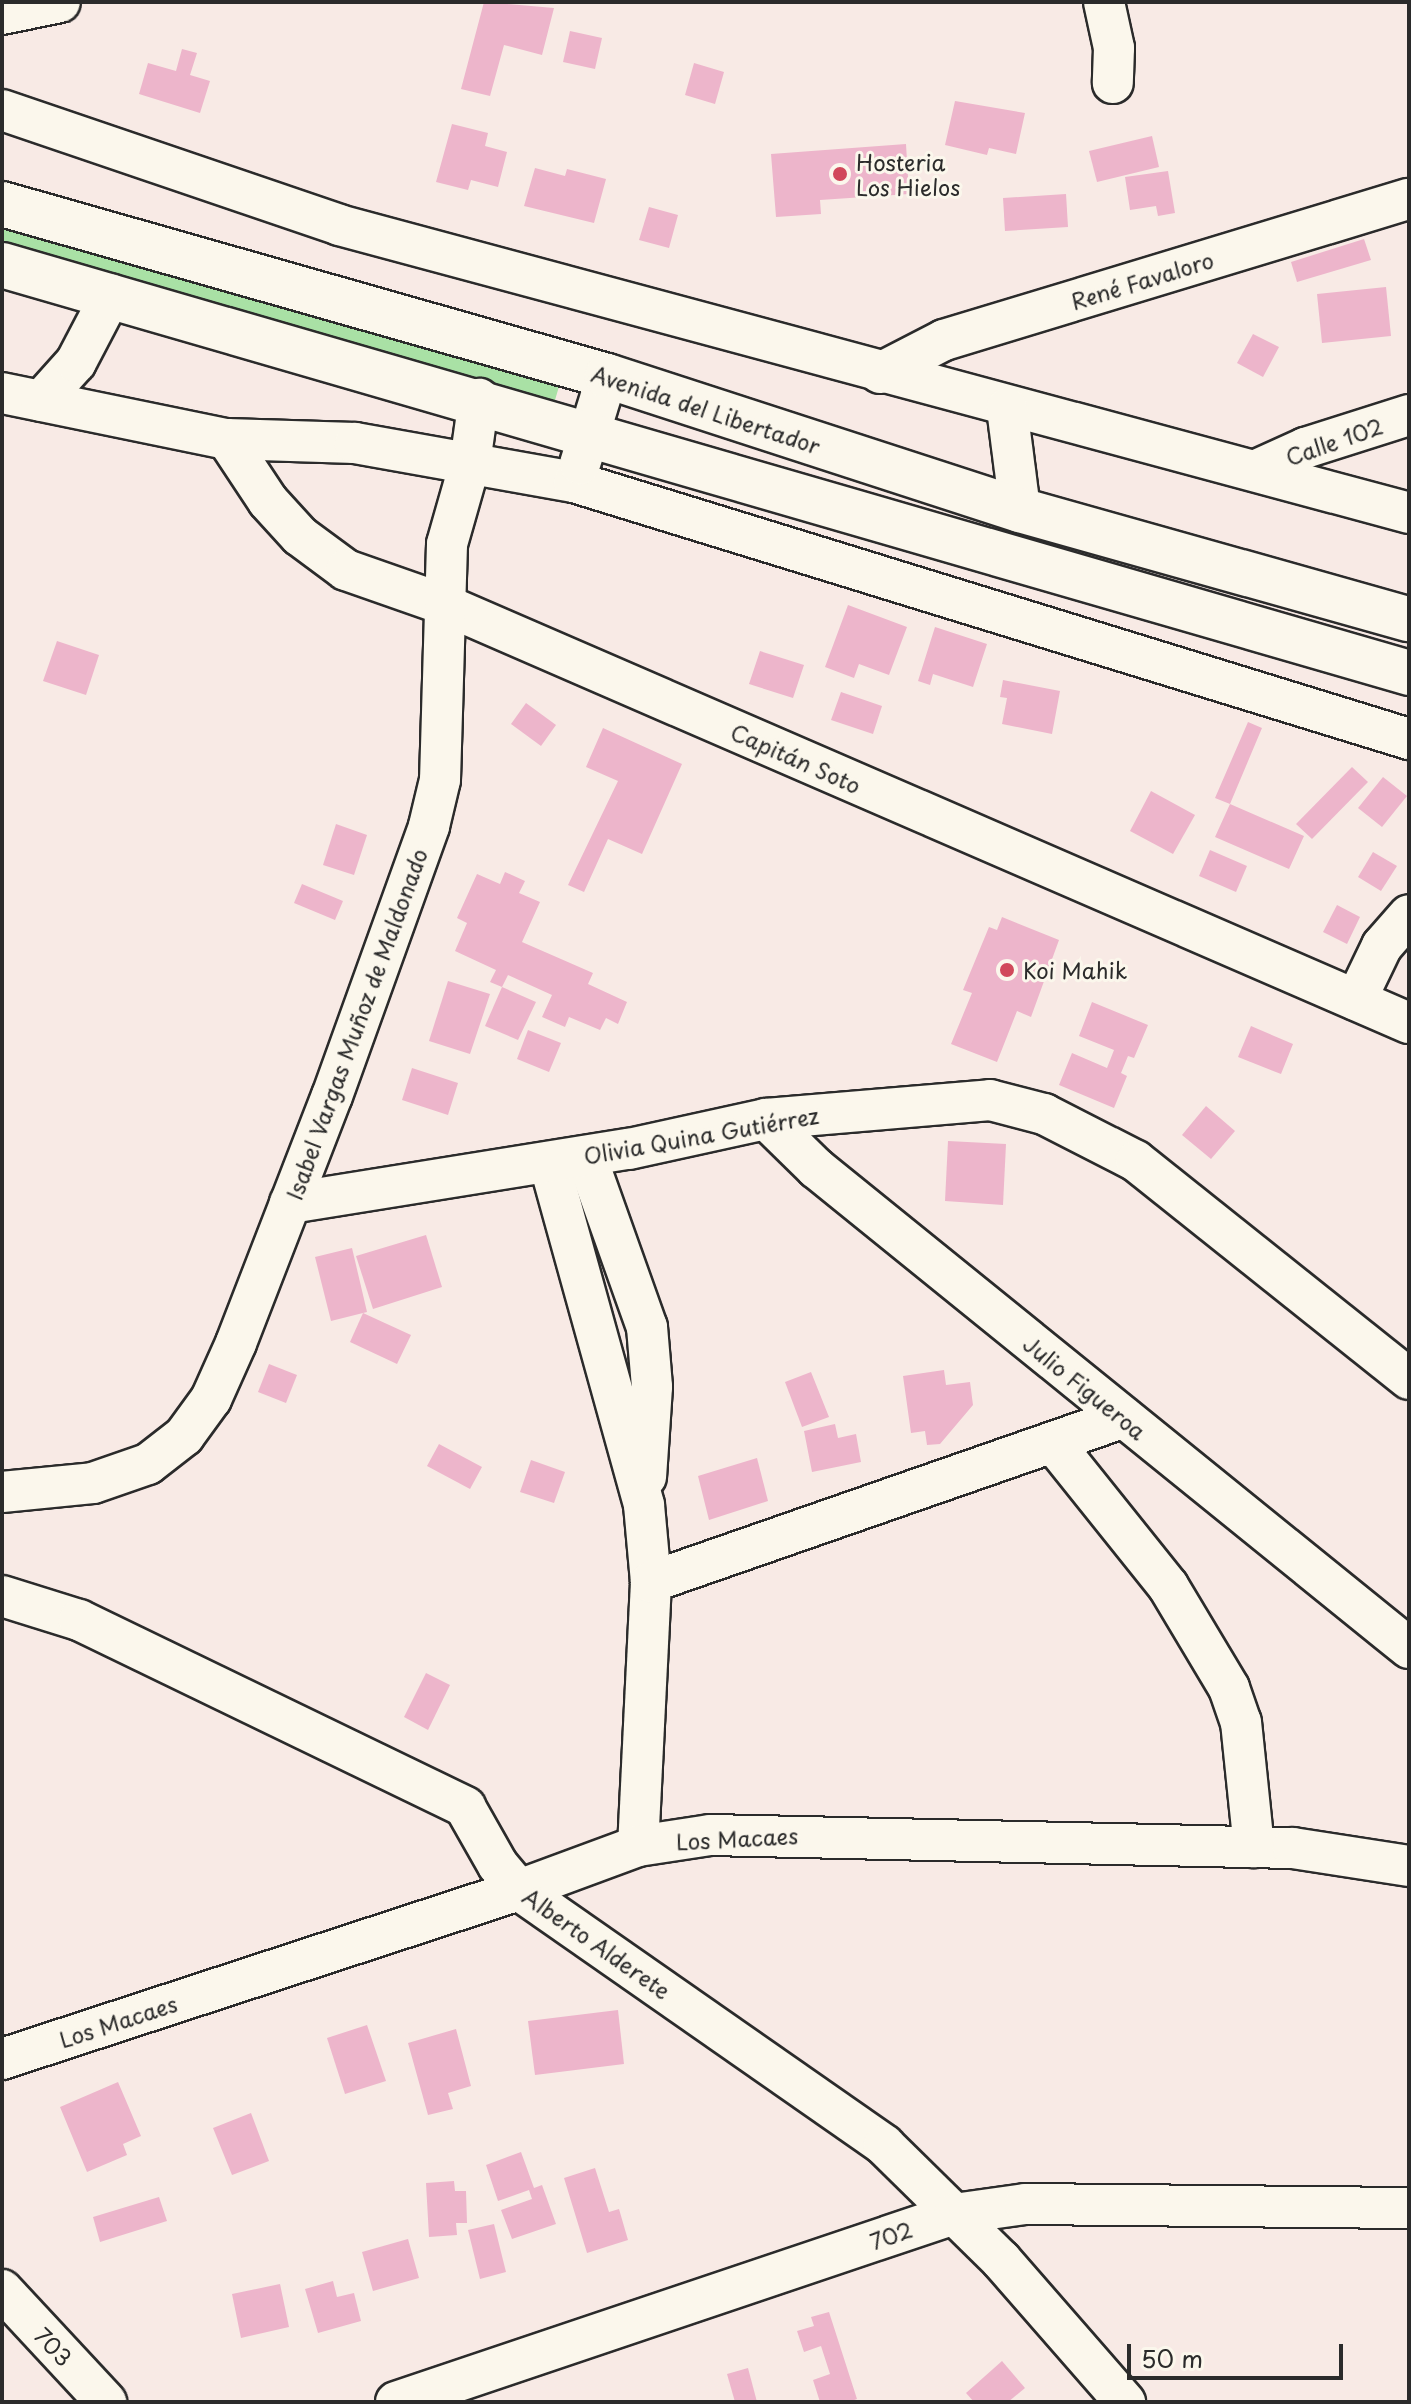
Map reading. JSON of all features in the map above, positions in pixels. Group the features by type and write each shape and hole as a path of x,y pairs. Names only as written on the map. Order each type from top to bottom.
{"main road":[{"name":"Avenida del Libertador","path":"2,204 607,376 1020,510 1409,619"},
{"path":"2,265 479,399 1409,673"}],"street":[{"path":"2,14 60,2"},
{"path":"1104,2 1114,48 1113,83"},
{"path":"2,110 339,225 1007,408 1259,469 1409,513"},
{"name":"René Favaloro","path":"880,373 944,340 1409,199"},
{"path":"41,401 76,362 111,295"},
{"path":"574,482 607,376"},
{"path":"2,393 227,439 355,443 574,482 1409,739"},
{"name":"Isabel Vargas Muñoz de Maldonado","path":"2,1492 93,1483 148,1464 184,1436 211,1399 290,1203 429,826 440,780 447,544 470,463 479,399"},
{"path":"1007,408 1020,510"},
{"name":"Calle 102","path":"1259,469 1305,448 1409,415"},
{"name":"Capitán Soto","path":"227,439 268,501 300,536 346,570 443,604 1409,1023"},
{"path":"1356,1000 1382,946 1409,915"},
{"name":"Olivia Quina Gutiérrez","path":"290,1203 567,1159 766,1119 990,1100 1044,1114 1136,1161 1409,1379"},
{"name":"Julio Figueroa","path":"766,1119 816,1168 1409,1648"},
{"path":"567,1159 644,1505 651,1582 638,1846"},
{"path":"651,1582 1055,1445 1123,1418"},
{"path":"1055,1445 1168,1586 1229,1688 1241,1722 1254,1847"},
{"name":"Alberto Alderete","path":"2,1596 79,1620 427,1784 465,1807 498,1865 519,1890 884,2145 1001,2260 1125,2402"},
{"name":"Los Macaes","path":"2,2059 519,1890 638,1846 710,1835 783,1833 1254,1847 1409,1866"},
{"name":"702","path":"396,2402 954,2214 1025,2204 1409,2208"},
{"name":"703","path":"2,2290 106,2402"}],"green space":[{"path":"2,225 560,383 553,407 2,245"}],"building":[{"path":"484,2 554,8 542,55 504,45 490,96 461,89"},
{"path":"570,31 602,38 595,69 563,62"},
{"path":"182,49 197,53 190,75 210,81 200,113 139,94 148,63 176,71"},
{"path":"694,63 724,72 715,104 685,95"},
{"path":"955,101 1025,113 1016,154 989,148 987,155 945,145"},
{"path":"452,124 488,133 485,146 507,152 498,187 471,180 468,190 436,182"},
{"path":"1152,136 1159,167 1097,182 1089,151"},
{"name":"Hosteria Los Hielos","path":"906,144 909,194 820,200 821,214 776,217 771,154"},
{"path":"535,168 565,176 567,169 606,179 594,223 524,206"},
{"path":"1168,171 1175,213 1158,216 1156,206 1130,210 1125,177"},
{"path":"1066,194 1068,227 1005,231 1003,198"},
{"path":"649,207 678,215 669,248 639,240"},
{"path":"1364,239 1371,260 1297,282 1291,262"},
{"path":"1386,287 1391,336 1322,343 1317,294"},
{"path":"1253,334 1279,347 1263,377 1237,363"},
{"path":"848,605 907,627 889,675 859,664 854,678 825,667"},
{"path":"935,627 987,644 973,687 933,674 930,685 918,681"},
{"path":"57,641 99,655 86,695 43,681"},
{"path":"760,651 804,665 793,698 749,684"},
{"path":"1003,680 1060,691 1052,734 1002,724 1007,698 1000,697"},
{"path":"841,692 882,706 873,734 831,720"},
{"path":"526,703 556,725 541,746 511,724"},
{"path":"1248,722 1262,728 1230,804 1215,798"},
{"path":"603,728 682,764 642,854 608,839 584,892 568,885 618,781 586,767"},
{"path":"1352,767 1368,782 1312,839 1296,824"},
{"path":"1383,777 1407,796 1382,827 1358,808"},
{"path":"1151,791 1195,815 1173,854 1130,831"},
{"path":"1230,804 1304,836 1289,869 1215,837"},
{"path":"336,824 367,835 354,875 323,865"},
{"path":"1210,850 1247,866 1236,892 1199,876"},
{"path":"1373,852 1397,866 1381,891 1358,877"},
{"path":"505,872 525,881 519,893 540,902 522,942 593,973 588,984 627,1002 618,1024 606,1018 600,1030 569,1017 565,1027 542,1017 552,995 508,975 502,987 490,982 496,970 455,951 467,923 457,918 477,874 500,884"},
{"path":"302,884 343,901 335,920 294,903"},
{"path":"1337,905 1360,917 1347,944 1323,932"},
{"path":"1002,917 1059,940 1031,1017 1017,1011 997,1062 951,1044 972,993 963,990 989,927 997,930"},
{"path":"448,981 490,994 470,1054 429,1041"},
{"path":"502,987 536,1002 518,1040 485,1026"},
{"path":"1092,1002 1148,1025 1134,1058 1128,1056 1121,1073 1127,1076 1114,1108 1059,1085 1072,1053 1107,1068 1114,1050 1079,1036"},
{"path":"1251,1026 1293,1044 1281,1074 1238,1057"},
{"path":"528,1030 561,1043 549,1072 517,1059"},
{"path":"412,1068 458,1083 448,1115 402,1100"},
{"path":"1206,1106 1235,1131 1211,1159 1182,1135"},
{"path":"948,1141 1006,1144 1003,1205 945,1201"},
{"path":"426,1235 442,1287 373,1309 356,1256"},
{"path":"352,1248 367,1312 331,1321 315,1257"},
{"path":"363,1313 411,1335 397,1364 350,1342"},
{"path":"269,1364 297,1375 286,1403 258,1392"},
{"path":"944,1370 946,1385 970,1382 973,1405 940,1444 927,1445 925,1431 911,1433 903,1376"},
{"path":"811,1372 829,1417 802,1427 785,1382"},
{"path":"835,1424 838,1438 856,1434 861,1462 812,1472 804,1431"},
{"path":"439,1444 482,1467 470,1489 427,1466"},
{"path":"757,1458 768,1501 709,1520 698,1476"},
{"path":"531,1460 565,1472 554,1503 520,1492"},
{"path":"426,1673 450,1685 428,1730 404,1717"},
{"path":"618,2010 624,2064 535,2075 528,2021"},
{"path":"367,2025 386,2081 345,2094 327,2038"},
{"path":"456,2029 471,2086 448,2093 453,2109 428,2115 408,2043"},
{"path":"118,2082 141,2136 123,2144 127,2155 87,2172 60,2107"},
{"path":"251,2113 269,2161 232,2175 213,2128"},
{"path":"521,2152 534,2188 542,2185 556,2224 512,2239 501,2210 532,2199 529,2190 498,2201 486,2165"},
{"path":"595,2168 609,2212 619,2209 628,2240 587,2253 564,2178"},
{"path":"454,2181 455,2191 466,2191 467,2223 456,2223 457,2235 429,2237 426,2183"},
{"path":"159,2197 167,2221 100,2242 93,2217"},
{"path":"494,2224 506,2272 480,2279 468,2230"},
{"path":"408,2239 419,2278 373,2291 362,2252"},
{"path":"333,2281 337,2297 354,2293 361,2321 318,2333 305,2289"},
{"path":"280,2284 289,2327 241,2338 232,2294"},
{"path":"829,2312 857,2399 849,2402 820,2402 813,2380 830,2374 821,2346 804,2352 797,2331 814,2326 811,2317"},
{"path":"1002,2361 1025,2388 1008,2402 974,2402 966,2393"},
{"path":"748,2368 757,2402 735,2402 727,2374"}],"place":[{"name":"Hosteria Los Hielos","path":"840,174"},
{"name":"Koi Mahik","path":"1007,970"}]}
